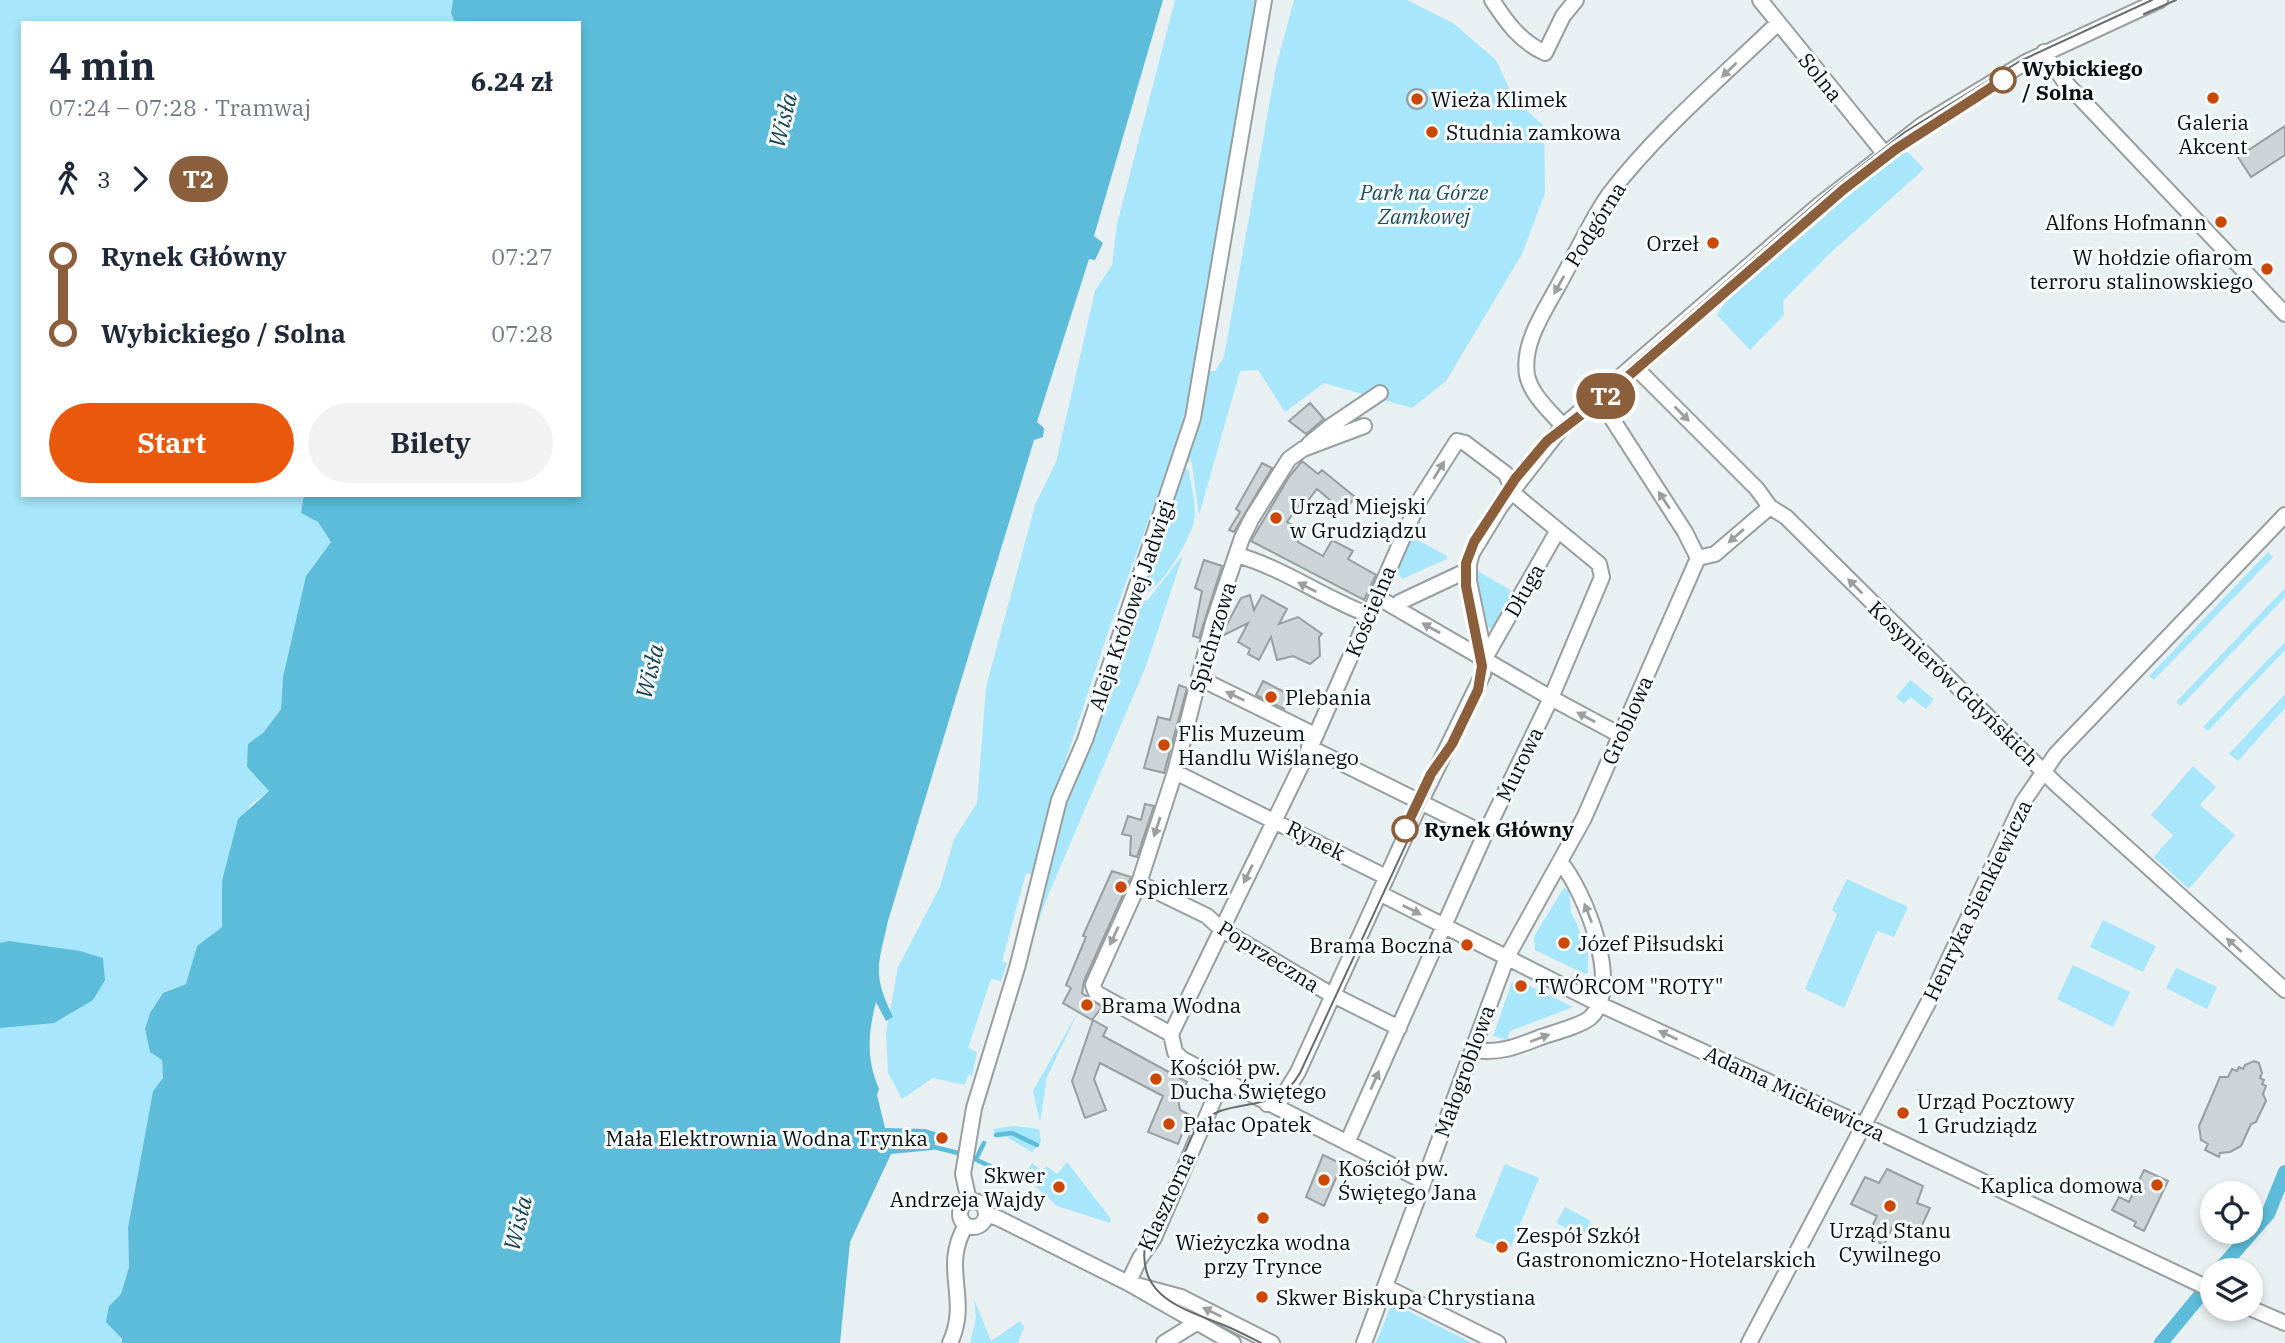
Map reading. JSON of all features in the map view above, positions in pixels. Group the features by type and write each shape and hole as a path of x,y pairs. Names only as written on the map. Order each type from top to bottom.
{"street":[{"name":"Aleja Królowej Jadwigi","path":"969,1201 963,1174 964,1158 981,1078 1017,968 1059,800 1085,740 1193,418 1264,0"},
{"path":"1492,0 1516,34 1527,44 1545,53 1557,27 1576,0"},
{"name":"Solna","path":"1760,0 1884,153"},
{"path":"1485,658 1468,570 1476,544 1512,490 1563,426 1819,205 1884,153 1936,116 2044,52 2158,0"},
{"name":"Podgórna","path":"1563,426 1536,396 1527,376 1527,355 1531,338 1548,304 1608,196 1647,149 1778,23"},
{"path":"2044,52 2070,87 2285,314"},
{"name":"Kosynierów Gdyńskich","path":"1634,366 1757,489 1770,506 1786,517 2043,771 2285,990"},
{"path":"1303,449 1331,426 1380,393"},
{"path":"1598,397 1685,532 1698,558 1715,554 1770,506"},
{"name":"Spichrzowa","path":"1171,1034 1096,993 1096,976 1139,883 1175,772 1213,623 1251,520 1289,459 1303,449 1364,426"},
{"name":"Murowa","path":"1347,1143 1485,834 1551,698 1602,577 1599,564 1514,494 1506,474 1465,443 1457,441"},
{"name":"Kościelna","path":"1312,741 1419,501 1457,441"},
{"name":"Henryka Sienkiewicza","path":"1749,1343 1928,1003 2023,803 2043,771 2285,515"},
{"name":"Długa","path":"1421,802 1483,674 1485,658 1558,530"},
{"path":"1237,555 1255,560 1369,615"},
{"name":"Groblowa","path":"1507,957 1584,818 1698,558"},
{"path":"1396,608 1400,602 1468,570"},
{"path":"1377,597 1620,735"},
{"path":"1199,678 1421,802 1485,834"},
{"name":"Rynek","path":"1312,741 1275,819 1382,886"},
{"path":"1175,772 1275,819 1171,1034 1175,1052 1182,1059 1222,1082 1423,1181"},
{"path":"1267,1104 1282,1098 1288,1090 1421,802"},
{"path":"1475,1050 1503,1052 1591,1018 1599,1004 1602,988 1597,940 1573,876 1561,863"},
{"name":"Poprzeczna","path":"1139,883 1207,916 1221,929 1332,994 1399,1028"},
{"name":"Adama Mickiewicza","path":"1382,886 1444,927 1599,1004 1864,1125 2200,1285"},
{"name":"Małogroblowa","path":"1364,1343 1423,1181 1475,1050 1507,957"},
{"name":"Klasztorna","path":"1128,1283 1160,1223 1222,1082"},
{"path":"969,1201 981,1203 986,1214 981,1224 966,1225 960,1219 960,1210 969,1201"},
{"path":"986,1214 998,1217 1128,1283 1233,1343"},
{"path":"950,1343 959,1317 954,1253 966,1225"},
{"path":"1128,1283 1181,1297 1272,1343"},
{"path":"1386,1287 1498,1343"},
{"path":"2263,1314 2285,1323"},
{"path":"1164,1343 1196,1323"}],"green space":[{"path":"0,0 453,0 451,13 454,21 21,21 21,497 304,497 301,513 318,522 331,542 306,576 283,677 281,708 263,733 247,767 269,791 250,805 222,881 222,927 197,946 186,984 163,993 150,1013 145,1029 150,1052 162,1060 163,1078 153,1091 128,1228 129,1267 121,1294 109,1306 122,1343 0,1343"},
{"path":"1175,0 1259,0 1185,419 1107,635 1057,786 1035,875 1026,873 1002,961 1007,963 1001,981 991,979 968,1048 977,1052 972,1076 968,1075 965,1085 933,1078 902,1099 888,1073 886,1033 898,967 940,887 954,839 977,803 986,687 1035,505 1056,462 1095,291 1112,265 1117,224"},
{"name":"Park na Górze Zamkowej","path":"1294,0 1407,0 1453,23 1496,60 1514,99 1544,126 1545,193 1522,254 1446,381 1412,408 1324,383 1285,412 1258,370 1240,371 1199,515 1191,458 1188,463 1184,462 1205,371 1215,371 1224,357 1276,67"},
{"path":"1902,146 1924,169 1828,255 1783,301 1784,315 1750,350 1717,315 1731,293"},
{"path":"1183,467 1189,471 1194,521 1165,576 1149,592 1141,594"},
{"path":"1412,537 1447,556 1447,559 1402,579 1396,570"},
{"path":"2268,552 2273,557 2154,680 2149,676"},
{"path":"1183,555 1146,666 1044,905 1025,962 1059,814 1139,600 1147,601"},
{"path":"1478,571 1515,593 1493,631 1488,627 1476,578 1475,572"},
{"path":"2285,588 2285,597 2181,706 2176,702"},
{"path":"2285,642 2285,650 2208,731 2203,727"},
{"path":"1910,680 1934,699 1926,709 1910,697 1904,704 1896,697"},
{"path":"2285,694 2285,708 2238,761 2229,754"},
{"path":"2193,766 2216,787 2200,805 2235,835 2189,889 2154,857 2173,835 2151,815"},
{"path":"1847,879 1908,907 1894,937 1877,931 1844,1008 1805,989 1837,914 1832,910"},
{"path":"1564,888 1569,890 1571,912 1588,948 1588,973 1585,974 1535,950 1534,936"},
{"path":"2103,920 2156,946 2143,972 2090,947"},
{"path":"2073,965 2130,992 2113,1027 2057,999"},
{"path":"2176,968 2217,987 2207,1009 2166,988"},
{"path":"1512,982 1521,988 1526,984 1573,1007 1510,1031 1507,1040 1493,1036"},
{"path":"1079,1010 1047,1077 1040,1122 1033,1091"},
{"path":"1014,1126 1039,1129 1041,1141 1032,1152 1005,1136 997,1138 993,1129"},
{"path":"1067,1162 1111,1219 1110,1223 1057,1206 1026,1178 1032,1163 1042,1171 1046,1166 1057,1174"},
{"path":"1505,1164 1539,1178 1509,1251 1475,1237"},
{"path":"1565,1207 1591,1221 1583,1237 1556,1223"},
{"path":"974,1299 991,1341 1020,1321 1024,1327 1018,1343 970,1343 976,1318"},
{"path":"1392,1303 1472,1343 1376,1343"}],"water":[{"name":"Wisła","path":"453,0 1163,0 1094,236 1103,243 1095,260 1089,259 1037,422 1044,428 1043,437 1034,440 888,921 879,969 882,990 893,1017 886,1021 876,1002 871,1024 870,1056 879,1089 877,1095 885,1128 925,1129 938,1133 933,1150 891,1154 850,1242 840,1343 122,1343 122,1339 106,1322 109,1306 121,1294 129,1267 128,1228 153,1091 163,1078 162,1060 150,1052 145,1029 150,1013 163,993 186,984 197,946 222,927 222,881 238,819 269,791 247,767 248,744 263,733 281,709 283,677 306,576 331,542 318,522 301,513 304,497 581,497 581,21 454,21 451,13"},
{"path":"9,941 80,951 103,958 105,980 93,1000 54,1023 0,1028 0,943"}],"building":[{"name":"Wieża Klimek","path":"1417,89 1424,92 1427,99 1424,106 1417,109 1410,106 1407,99 1410,92"},
{"path":"2285,126 2285,155 2251,177 2238,157"},
{"path":"1310,403 1324,419 1306,434 1289,421"},
{"name":"Urząd Miejski w Grudziądzu","path":"1302,461 1318,474 1322,470 1355,497 1344,512 1317,489 1303,507 1299,505 1287,522 1301,530 1298,542 1323,556 1332,540 1353,551 1348,559 1376,575 1364,600 1251,541 1289,477"},
{"path":"1262,463 1272,468 1234,532 1229,530 1240,512 1236,509"},
{"path":"1204,560 1222,566 1199,638 1193,636 1202,591 1195,588"},
{"path":"1250,595 1254,610 1262,595 1287,609 1279,624 1298,617 1322,634 1319,637 1320,656 1310,664 1293,656 1277,660 1271,637 1259,660 1248,654 1250,649 1238,642 1248,623 1220,637 1241,598"},
{"name":"Plebania","path":"1263,681 1286,693 1289,700 1284,709 1256,695"},
{"path":"1179,685 1187,688 1164,773 1144,768 1158,717 1170,720"},
{"path":"1145,804 1154,806 1137,857 1130,855 1131,836 1122,834 1128,816 1141,820"},
{"path":"1112,871 1131,877 1084,981 1082,993 1102,1007 1092,1020 1063,1003 1071,988 1066,985 1086,937 1083,936"},
{"path":"1093,1020 1107,1028 1103,1036 1187,1082 1178,1099 1180,1110 1190,1115 1178,1144 1148,1132 1163,1096 1100,1063 1094,1079 1106,1110 1085,1118 1072,1081"},
{"path":"2254,1061 2259,1063 2262,1073 2260,1078 2266,1086 2263,1094 2266,1101 2241,1146 2230,1152 2220,1153 2219,1157 2205,1150 2208,1144 2201,1140 2199,1126 2220,1077 2228,1077 2232,1069 2243,1069"},
{"name":"Kościół pw. Świętego Jana","path":"1323,1155 1342,1164 1324,1206 1306,1197"},
{"name":"Urząd Stanu Cywilnego","path":"1887,1169 1923,1186 1917,1203 1930,1208 1917,1236 1894,1224 1884,1245 1867,1237 1877,1216 1851,1204 1865,1177 1879,1183"},
{"path":"2144,1170 2168,1181 2144,1231 2134,1226 2136,1222 2112,1210 2119,1197 2129,1202"}],"waterway":[{"path":"996,1135 1012,1133 1037,1145"},
{"path":"976,1159 984,1143"},
{"path":"934,1147 962,1154"},
{"path":"970,1157 990,1166"},
{"path":"2230,1258 2268,1214 2285,1172"},
{"path":"2161,1343 2200,1296"}],"tram line":[{"path":"1261,1343 1166,1298 1155,1288 1148,1275 1144,1259 1146,1240 1196,1127 1209,1116 1223,1110 1277,1096 1289,1087 1300,1073 1478,689 1482,674 1481,659 1465,580 1470,550 1515,479 1564,423 1832,189 1905,132 2020,61 2152,0"},
{"path":"2144,14 2176,0"},
{"name":"T2","path":"1405,829 1431,774 1452,744 1478,690 1482,666 1466,586 1466,563 1474,542 1515,479 1547,441 1603,398 1844,189 1896,149 2003,80"}],"place":[{"name":"Wybickiego / Solna","path":"2003,80"},
{"name":"Galeria Akcent","path":"2213,98"},
{"name":"Wieża Klimek","path":"1417,99"},
{"name":"Studnia zamkowa","path":"1432,132"},
{"name":"Alfons Hofmann","path":"2221,222"},
{"name":"Orzeł","path":"1713,243"},
{"name":"W hołdzie ofiarom terroru stalinowskiego","path":"2267,269"},
{"name":"Urząd Miejski w Grudziądzu","path":"1276,518"},
{"name":"Plebania","path":"1271,697"},
{"name":"Flis Muzeum Handlu Wiślanego","path":"1164,745"},
{"name":"Rynek Główny","path":"1405,829"},
{"name":"Spichlerz","path":"1121,887"},
{"name":"Józef Piłsudski","path":"1564,943"},
{"name":"Brama Boczna","path":"1467,945"},
{"name":"TWÓRCOM \"ROTY\"","path":"1521,986"},
{"name":"Brama Wodna","path":"1087,1005"},
{"name":"Kościół pw. Ducha Świętego","path":"1156,1079"},
{"name":"Urząd Pocztowy 1 Grudziądz","path":"1903,1113"},
{"name":"Pałac Opatek","path":"1169,1124"},
{"name":"Mała Elektrownia Wodna Trynka","path":"942,1138"},
{"name":"Kościół pw. Świętego Jana","path":"1324,1180"},
{"name":"Kaplica domowa","path":"2157,1185"},
{"name":"Skwer Andrzeja Wajdy","path":"1059,1187"},
{"name":"Urząd Stanu Cywilnego","path":"1890,1206"},
{"name":"Wieżyczka wodna przy Trynce","path":"1263,1218"},
{"name":"Zespół Szkół Gastronomiczno-Hotelarskich","path":"1502,1247"},
{"name":"Skwer Biskupa Chrystiana","path":"1262,1297"}]}
